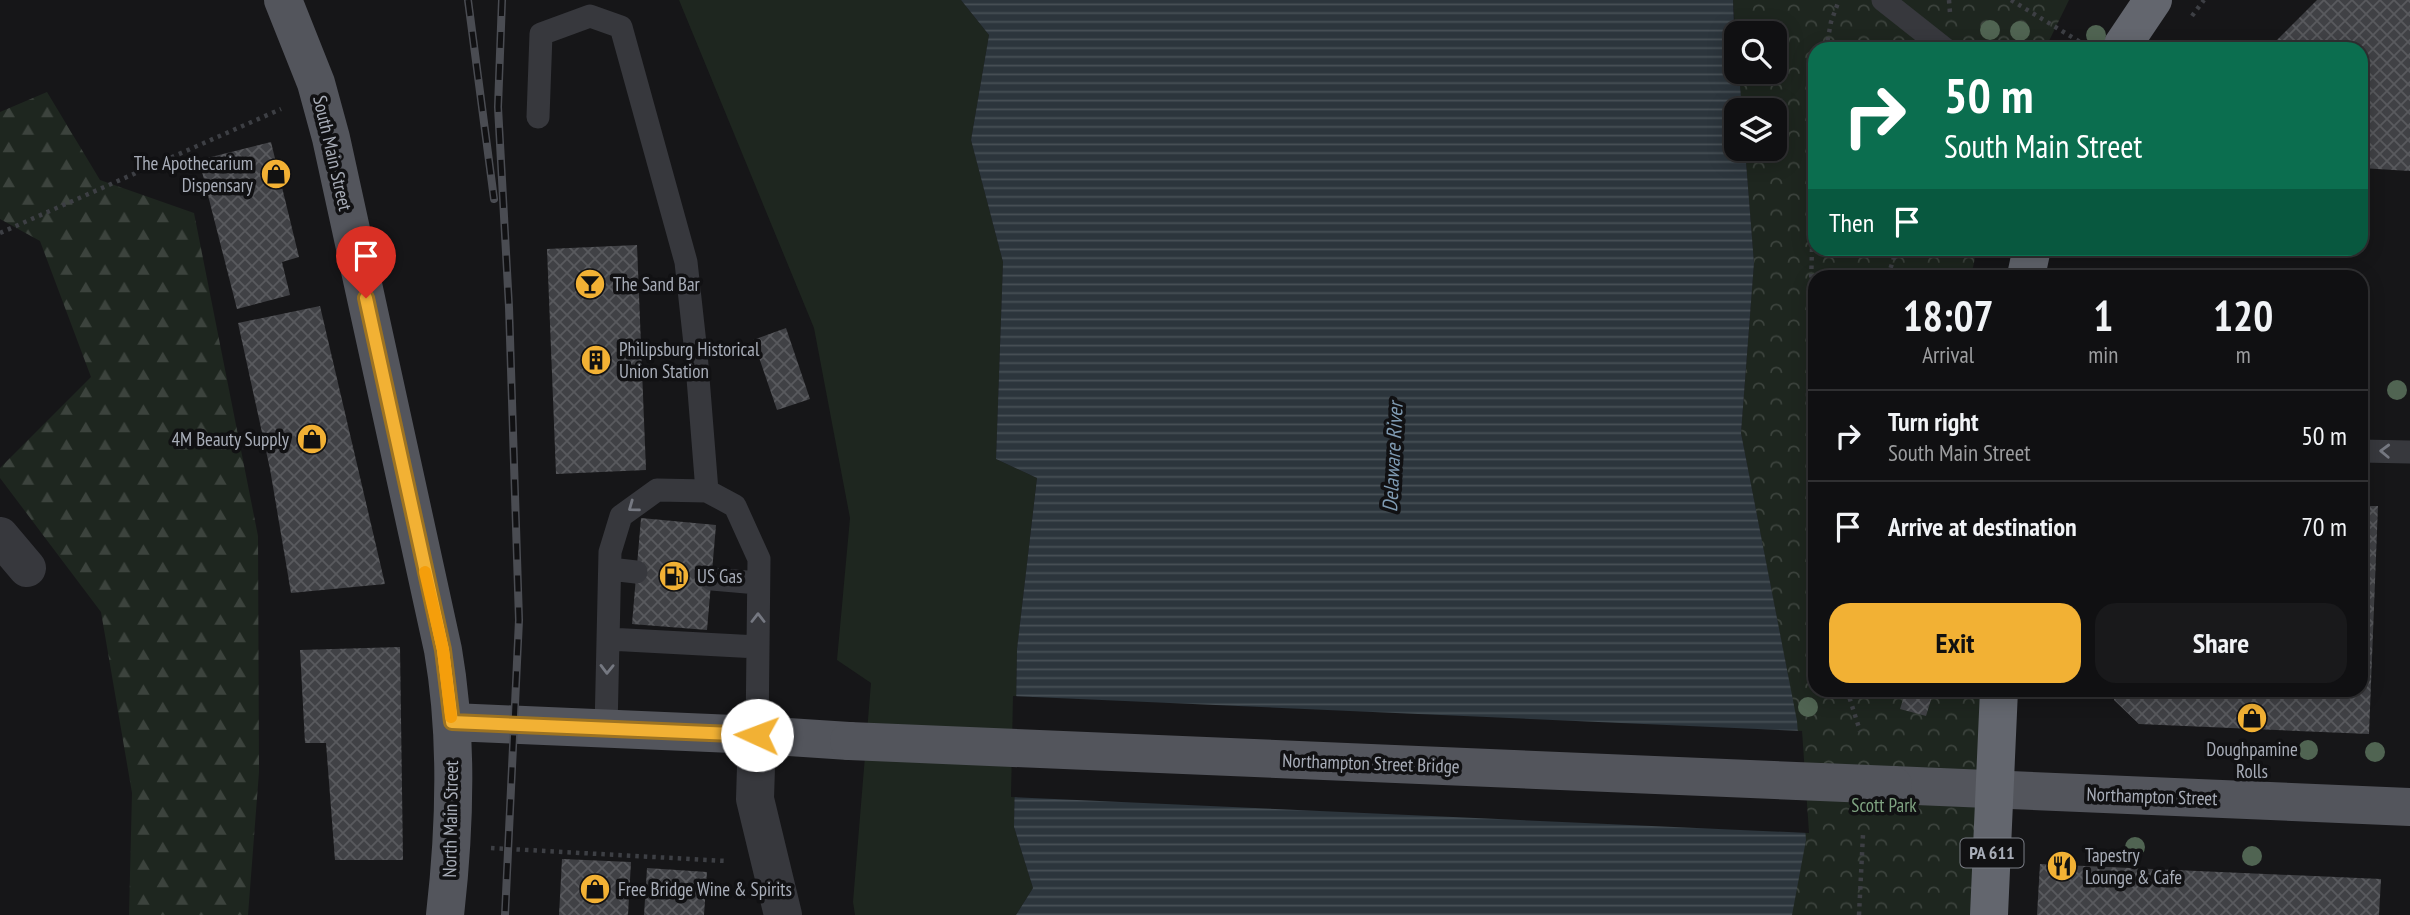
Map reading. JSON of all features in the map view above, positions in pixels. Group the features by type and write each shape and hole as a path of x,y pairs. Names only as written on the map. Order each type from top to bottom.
{"highway":[{"path":"2125,42 2153,0"},
{"name":"PA 611","path":"1989,915 1999,697"}],"main road":[{"name":"South Main Street","path":"283,0 305,52 331,138 443,650 452,722"},
{"name":"Northampton Street Bridge","path":"452,722 1894,785"},
{"name":"North Main Street","path":"446,915 452,829 452,722"},
{"name":"Northampton Street","path":"1894,785 2410,807"}],"street":[{"path":"0,536 27,568"},
{"path":"757,735 755,799 783,915"}],"lane":[{"path":"1883,0 1936,42"},
{"path":"538,117 541,34 590,16 621,27 686,262 707,491"},
{"path":"2368,450 2410,452"},
{"path":"606,729 610,552 621,516 657,490 707,491 735,506 759,559 757,735"},
{"path":"610,569 636,572"},
{"path":"712,579 758,583"},
{"path":"608,639 758,647"}],"path":[{"path":"1828,42 1839,0"},
{"path":"2011,0 2081,42"},
{"path":"0,233 318,92"},
{"path":"1849,697 1860,731"},
{"path":"1859,915 1863,834"},
{"path":"484,848 726,861"}],"green space":[{"path":"679,0 961,0 989,35 971,140 1003,262 996,459 1037,478 1017,649 1014,827 1033,888 1016,915 855,915 853,902 871,683 837,660 850,518 814,328"},
{"name":"Scott Park","path":"1733,0 2069,0 2048,42 1808,42 1808,256 1975,256 1972,270 1808,270 1808,697 1988,697 1989,915 1759,915 1789,681 1741,433 1754,263 1746,161 1787,161 1787,98 1741,98 1740,84 1787,84 1787,21 1735,21"},
{"path":"47,92 100,180 194,213 258,536 259,772 248,915 129,915 132,793 101,612 0,478 0,468 91,377 40,241 0,219 0,112"}],"water":[{"name":"Delaware River","path":"961,0 1733,0 1734,21 1724,21 1724,84 1740,84 1741,98 1724,98 1724,161 1746,161 1754,263 1741,433 1797,721 1806,840 1792,915 1016,915 1033,888 1014,827 1017,649 1037,478 996,459 1003,262 971,140 989,35"}],"pier":[{"path":"1013,696 1802,731 1809,833 1011,797"}],"building":[{"path":"2317,0 2410,0 2410,171 2368,168 2368,42 2275,42"},
{"path":"271,142 299,257 282,262 290,295 237,309 199,160"},
{"name":"Philipsburg Historical Union Station","path":"637,245 646,470 556,474 547,249"},
{"path":"320,306 385,584 291,593 270,469 238,323"},
{"path":"786,328 810,399 777,410 753,340"},
{"path":"2368,506 2378,506 2369,734 2139,724 2114,697 2368,697"},
{"name":"US Gas","path":"641,518 716,525 707,630 632,624"},
{"path":"400,647 403,860 335,860 326,743 305,743 300,650"},
{"path":"1904,697 1932,697 1926,716 1900,709"},
{"name":"Free Bridge Wine & Spirits","path":"562,859 631,862 628,915 559,915"},
{"path":"2040,864 2381,879 2379,915 2037,915"},
{"path":"647,868 707,872 704,915 644,915"}],"railway":[{"path":"468,0 494,199"},
{"path":"502,0 498,107 509,307 519,620 505,915"}],"slow traffic":[{"path":"425,572 443,650 451,717"}],"place":[{"name":"The Apothecarium Dispensary","path":"276,174"},
{"name":"The Sand Bar","path":"590,284"},
{"name":"Philipsburg Historical Union Station","path":"596,360"},
{"name":"4M Beauty Supply","path":"312,439"},
{"name":"US Gas","path":"674,576"},
{"name":"Doughpamine Rolls","path":"2252,718"},
{"name":"Tapestry Lounge & Cafe","path":"2062,866"},
{"name":"Free Bridge Wine & Spirits","path":"595,889"}],"route":[{"path":"366,298 443,650 452,722 757,735"}]}
